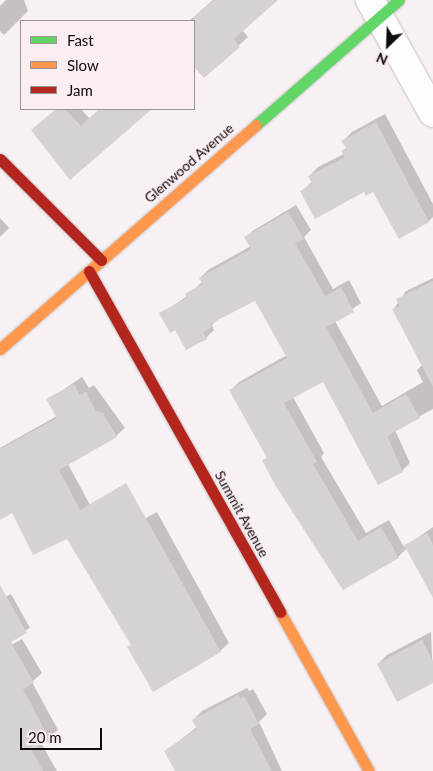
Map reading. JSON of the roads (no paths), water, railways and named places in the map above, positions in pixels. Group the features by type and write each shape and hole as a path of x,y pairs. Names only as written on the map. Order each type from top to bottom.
{"street":[{"path":"383,5 433,113"},
{"name":"Glenwood Avenue","path":"0,349 383,5"},
{"path":"0,159 101,260"},
{"name":"Summit Avenue","path":"89,271 369,771"}]}
